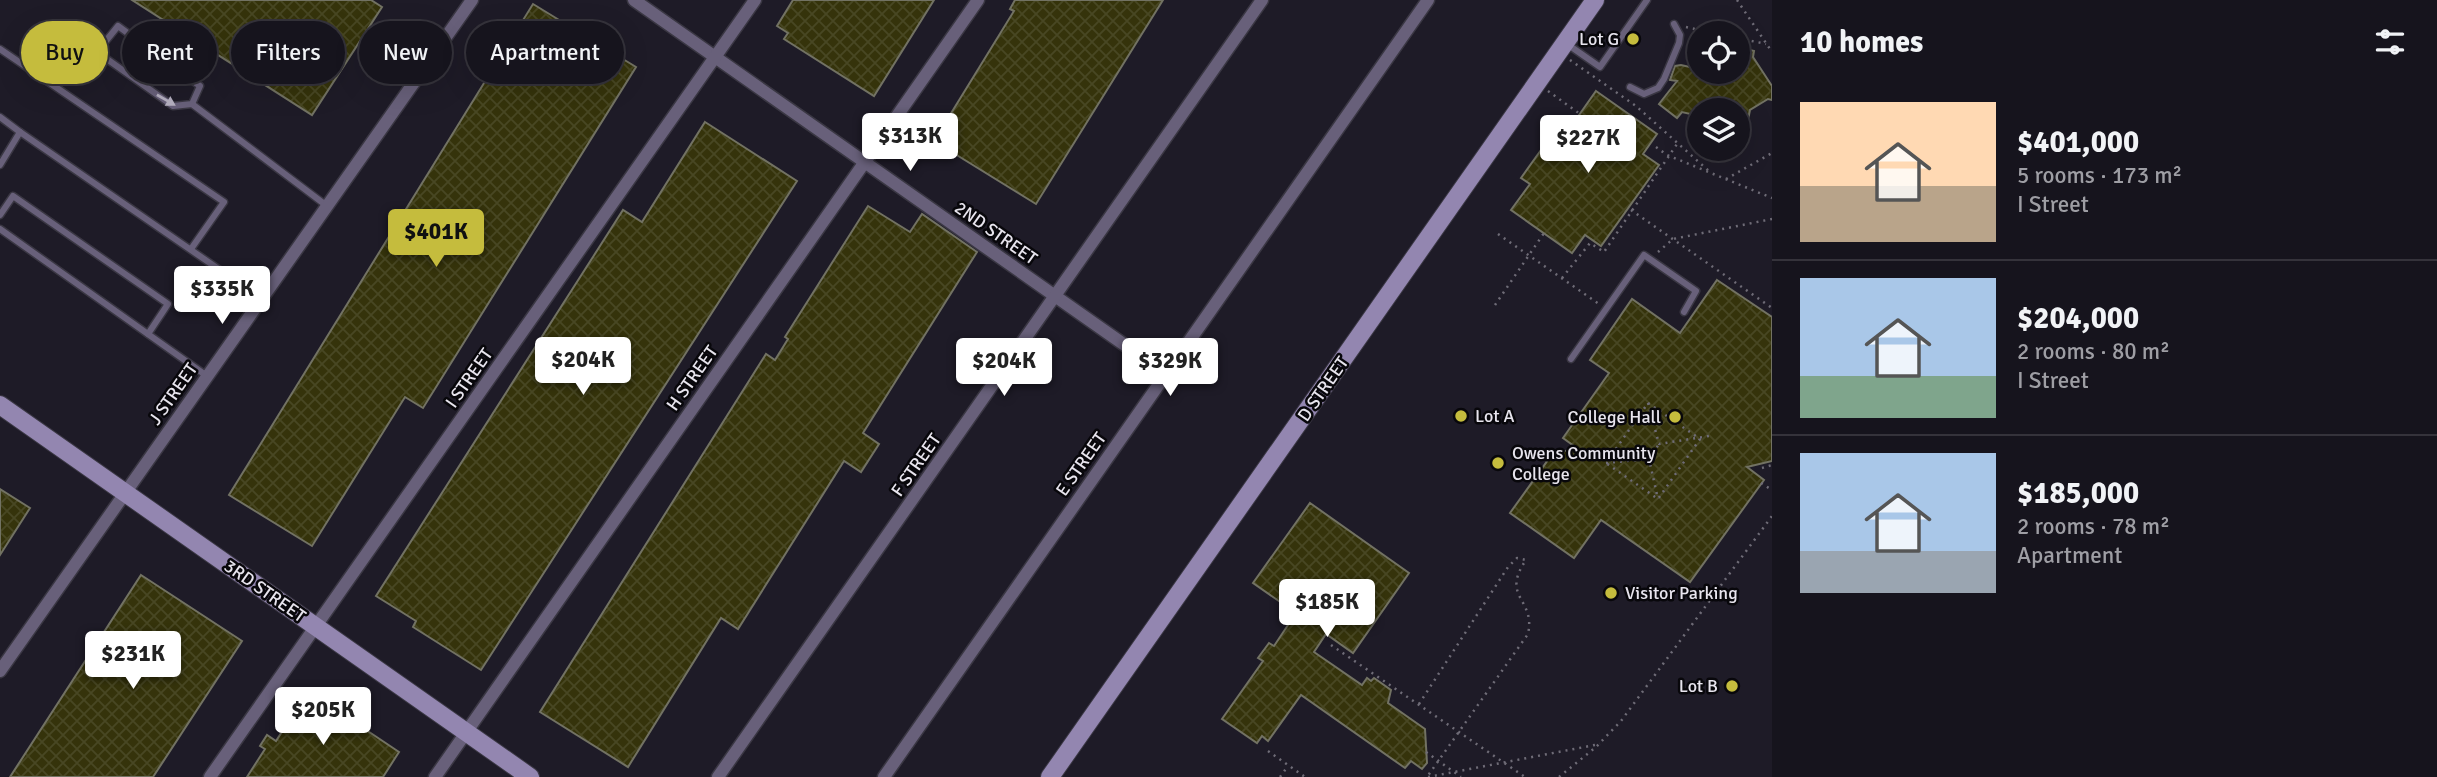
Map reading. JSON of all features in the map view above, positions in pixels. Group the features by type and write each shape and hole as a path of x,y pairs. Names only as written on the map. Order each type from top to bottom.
{"street":[{"name":"J STREET","path":"0,671 472,0"},
{"name":"2ND STREET","path":"634,0 1166,374"},
{"name":"I STREET","path":"210,777 755,0"},
{"name":"H STREET","path":"435,777 978,0"},
{"name":"F STREET","path":"718,777 1262,0"},
{"name":"E STREET","path":"884,777 1428,0"},
{"name":"D STREET","path":"1050,777 1595,0"},
{"name":"3RD STREET","path":"0,405 530,777"}],"lane":[{"path":"1562,47 1600,66 1647,0"},
{"path":"1630,88 1643,94 1658,88 1679,43 1674,24"},
{"path":"192,104 200,86 117,26 97,52 173,106 192,104 327,206"},
{"path":"0,49 223,202 191,249"},
{"path":"0,117 262,299"},
{"path":"0,165 20,132"},
{"path":"0,215 13,196 168,304 148,334"},
{"path":"0,229 208,376"},
{"path":"1572,359 1644,255 1696,291 1684,312"}],"path":[{"path":"1737,0 1772,52"},
{"path":"1682,27 1687,28"},
{"path":"1750,41 1766,44"},
{"path":"1562,47 1636,106 1710,172"},
{"path":"1537,83 1580,114"},
{"path":"1562,278 1590,243 1604,252 1667,155 1677,144"},
{"path":"1656,147 1667,155 1772,198"},
{"path":"1727,179 1772,153"},
{"path":"1630,210 1772,308"},
{"path":"1652,260 1673,239 1772,219"},
{"path":"1495,305 1544,233"},
{"path":"1498,234 1607,309"},
{"path":"1648,403 1700,439"},
{"path":"1648,403 1659,444 1649,459 1658,499"},
{"path":"1606,463 1648,403"},
{"path":"1659,444 1709,436"},
{"path":"1658,499 1700,439"},
{"path":"1606,463 1649,459"},
{"path":"1606,463 1658,499"},
{"path":"1762,468 1772,465"},
{"path":"1762,483 1772,491"},
{"path":"1559,777 1600,744 1675,649 1772,516"},
{"path":"1419,704 1508,567 1517,558 1526,560 1515,576 1516,590 1528,609 1528,634 1428,777"},
{"path":"1331,645 1525,777"},
{"path":"1428,777 1600,744"},
{"path":"1268,751 1305,777"},
{"path":"1426,752 1461,777"},
{"path":"1280,777 1289,765"}],"building":[{"path":"132,0 371,0 382,7 373,21 359,21 359,42 345,64 345,21 231,21 231,63 217,54 217,21 165,21"},
{"path":"793,0 934,0 874,96 784,39 788,33 777,26"},
{"path":"1015,0 1163,0 1036,204 934,141 1014,11 1010,9"},
{"path":"533,4 561,21 522,21"},
{"path":"1750,50 1754,51 1753,57 1772,86 1772,100 1768,99 1750,110 1750,98 1687,98 1687,113 1682,112 1677,118 1659,104 1677,81 1670,80 1675,66 1687,66 1687,84 1750,84"},
{"path":"624,60 636,67 423,408 405,397 312,546 229,495 483,84 624,84"},
{"path":"263,84 332,84 312,115"},
{"path":"1596,91 1657,134 1643,154 1659,165 1601,246 1585,235 1572,253 1511,210 1530,184 1521,178 1556,129 1565,135"},
{"path":"705,122 797,181 481,670 413,627 416,621 376,596 623,210 642,222"},
{"path":"868,206 910,232 922,214 977,252 863,433 879,444 861,472 844,461 738,629 721,618 628,767 540,712 766,354 775,360 788,339 785,337"},
{"name":"College Hall","path":"1717,280 1772,317 1772,461 1747,467 1764,480 1690,582 1601,520 1574,558 1510,513 1553,453 1578,449 1563,438 1609,373 1590,360 1632,299 1680,333"},
{"path":"0,489 30,508 0,555"},
{"path":"1310,503 1409,573 1353,653 1326,634 1314,652 1362,685 1367,678 1371,681 1374,678 1391,690 1388,703 1425,729 1427,763 1422,769 1411,761 1405,768 1301,695 1268,741 1262,736 1257,743 1222,719 1263,661 1258,658 1269,643 1274,646 1296,613 1253,583"},
{"path":"141,575 242,641 153,777 10,777"},
{"path":"308,691 399,752 383,777 247,777 265,749 260,746 267,735 276,741"}],"place":[{"name":"Lot G","path":"1633,39"},
{"name":"Lot A","path":"1461,416"},
{"name":"College Hall","path":"1675,417"},
{"name":"Owens Community College","path":"1498,463"},
{"name":"Visitor Parking","path":"1611,593"},
{"name":"Lot B","path":"1732,686"}]}
